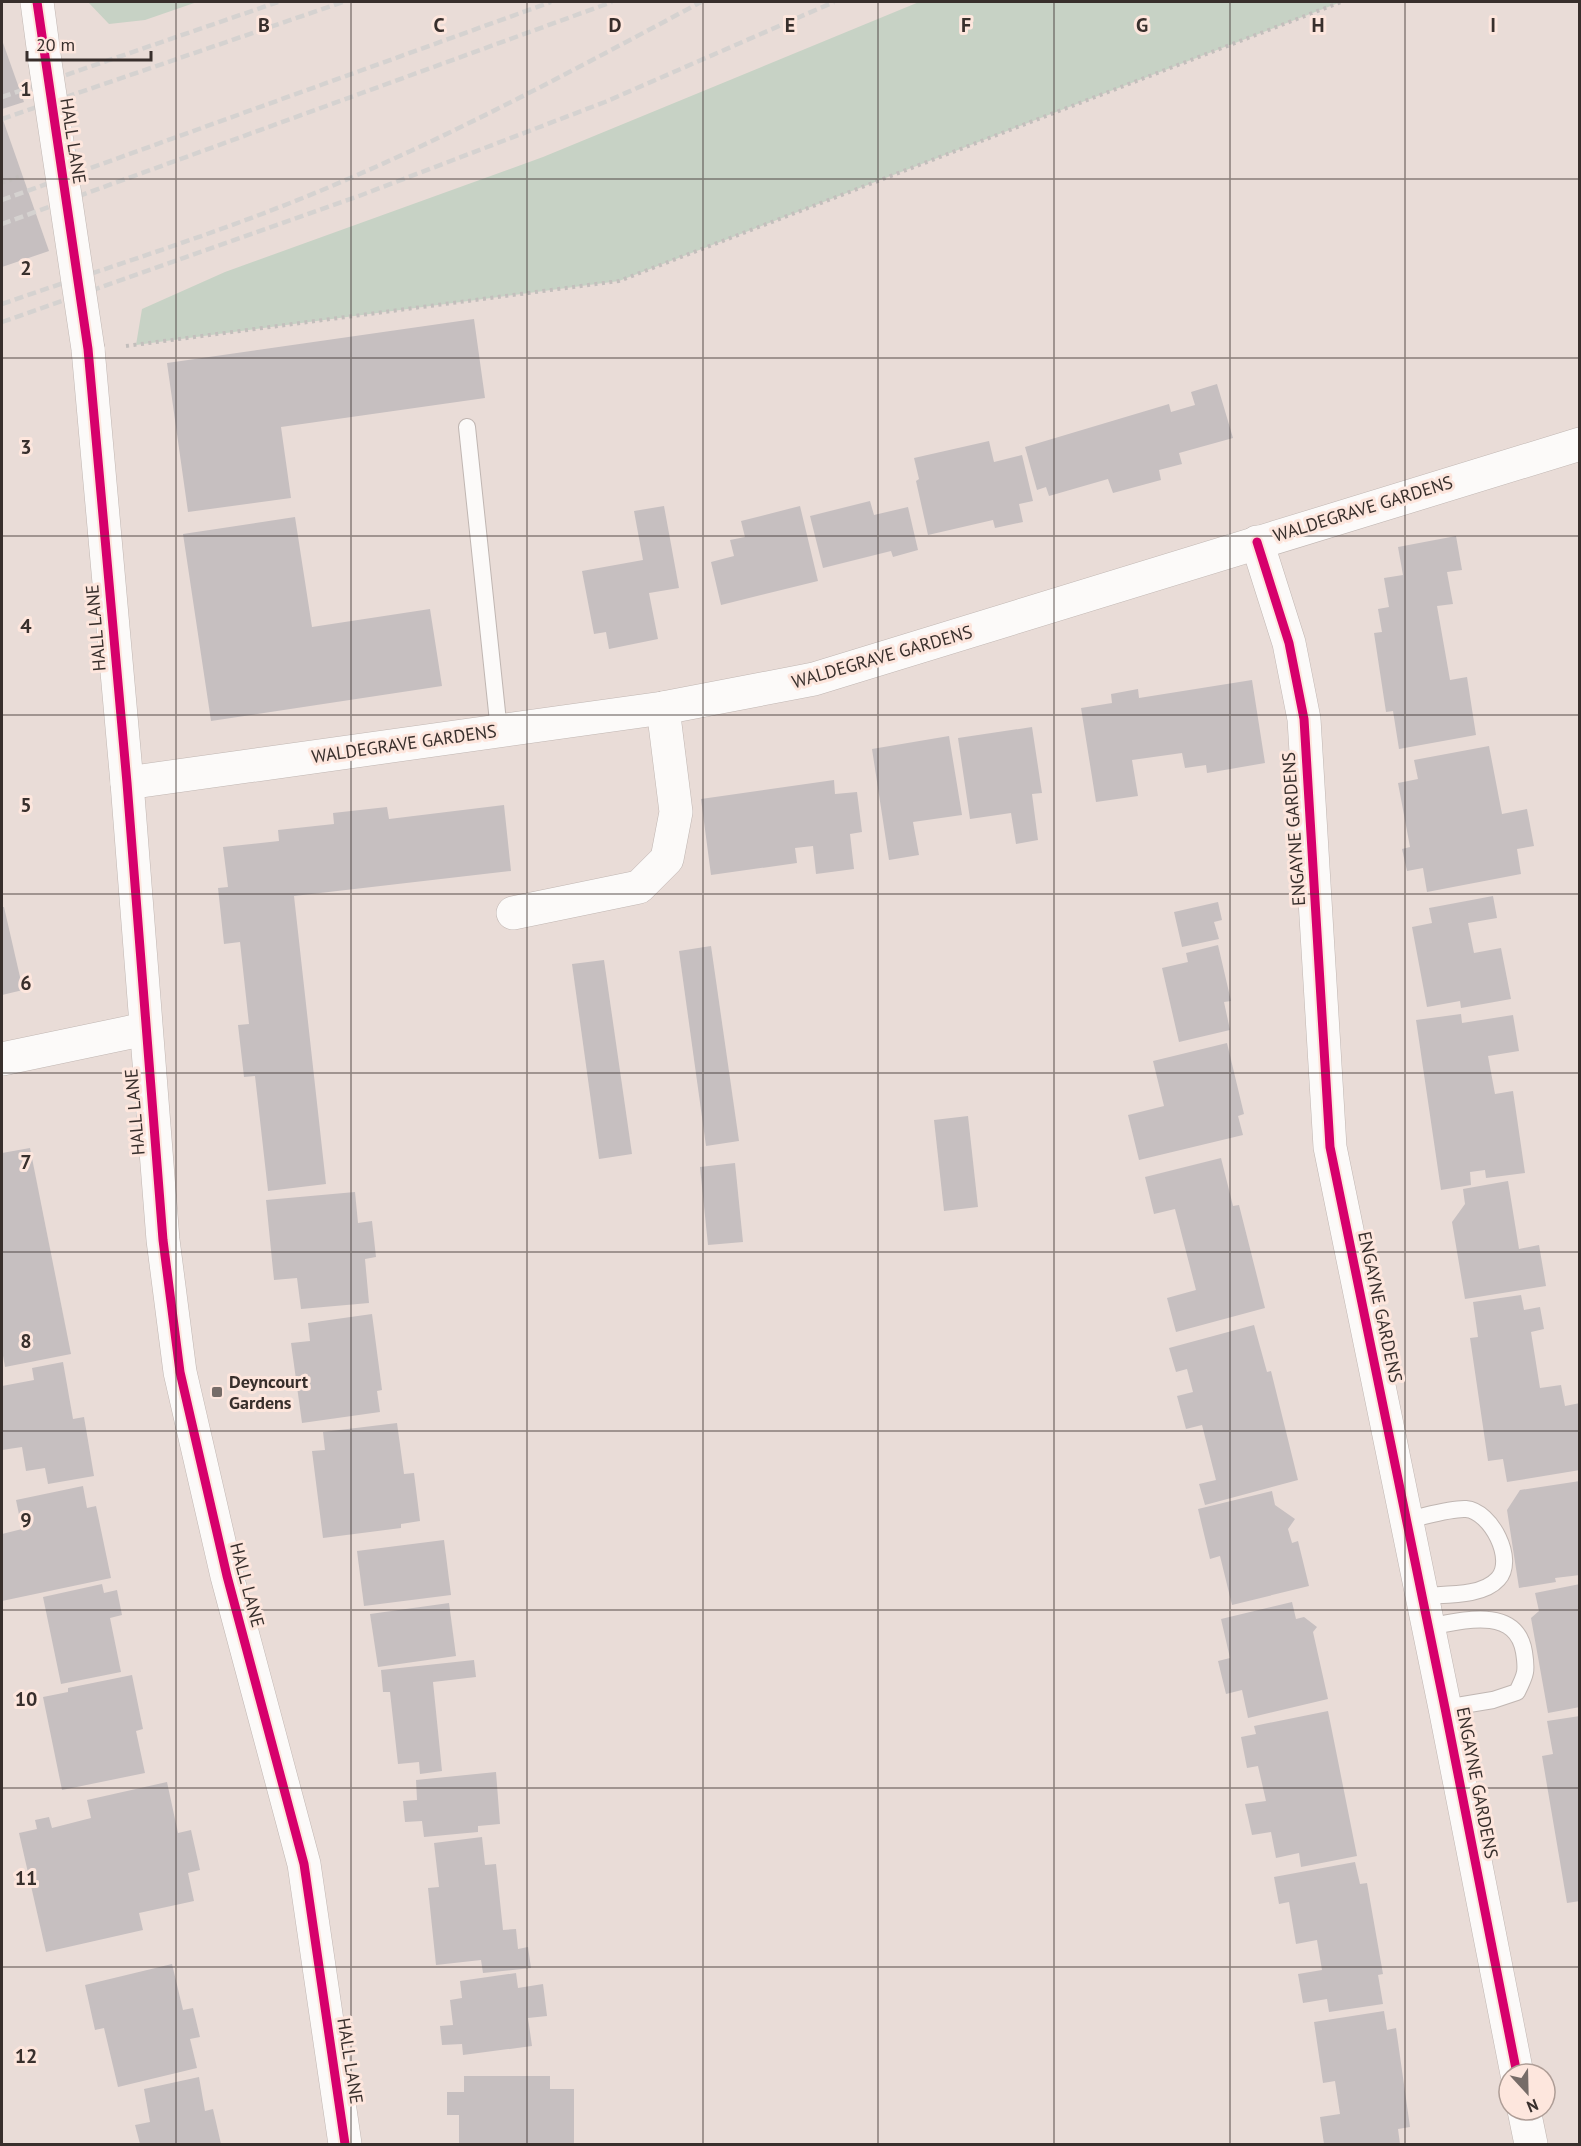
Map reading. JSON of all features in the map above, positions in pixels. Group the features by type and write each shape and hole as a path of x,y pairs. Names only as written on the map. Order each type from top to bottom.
{"street":[{"name":"HALL LANE","path":"37,2 88,349 127,783 163,1240 180,1372 227,1576 304,1864 345,2145"},
{"name":"WALDEGRAVE GARDENS","path":"127,783 663,708 814,679 1580,444"},
{"name":"ENGAYNE GARDENS","path":"1257,542 1289,644 1304,719 1330,1147 1515,2062"},
{"path":"513,913 639,888 667,859 676,812 663,708"},
{"path":"2,1059 145,1029"},
{"path":"1526,2122 1531,2145"}],"lane":[{"path":"467,427 499,731"},
{"path":"1406,1520 1466,1509 1484,1516 1493,1527 1503,1550 1503,1567 1498,1579 1479,1590 1425,1612"},
{"path":"1425,1612 1497,1621 1513,1628 1522,1640 1527,1672 1517,1692 1493,1700 1445,1708"}],"path":[{"path":"88,349 156,343 619,281 1341,2"}],"shaded area":[{"path":"88,2 197,2 145,20 109,24"},
{"path":"919,2 1341,2 619,281 136,345 142,309 225,272 543,157"}],"building":[{"path":"2,40 24,102 2,109"},
{"path":"2,117 49,251 2,267"},
{"path":"474,319 485,398 281,427 291,498 188,512 167,363"},
{"path":"1217,384 1233,438 1179,453 1182,464 1159,470 1161,480 1113,493 1108,479 1049,496 1046,487 1037,490 1025,447 1169,404 1171,412 1195,405 1191,392"},
{"path":"989,441 994,462 1022,455 1033,501 1019,504 1023,522 995,528 993,520 928,535 916,481 919,479 914,458"},
{"path":"870,501 874,515 908,507 918,550 893,557 891,551 823,568 810,516"},
{"path":"664,506 679,588 649,593 658,639 609,649 606,632 594,634 582,571 643,560 634,511"},
{"path":"800,506 818,581 721,605 711,562 734,556 730,540 745,537 741,521"},
{"path":"295,517 312,627 430,609 442,686 211,721 183,534"},
{"path":"1456,536 1462,570 1447,572 1453,604 1437,606 1450,680 1467,677 1476,735 1399,749 1393,711 1386,712 1374,633 1382,632 1378,609 1389,607 1384,578 1403,575 1398,547"},
{"path":"1252,680 1265,763 1207,773 1206,765 1185,768 1182,753 1132,760 1138,796 1096,802 1081,708 1112,703 1111,694 1138,689 1139,698"},
{"path":"1032,727 1042,793 1032,794 1038,840 1016,844 1011,813 970,819 958,738"},
{"path":"949,736 962,815 913,822 919,855 889,860 872,749"},
{"path":"1489,746 1502,814 1527,809 1534,846 1517,849 1521,874 1427,892 1423,868 1407,871 1402,849 1410,847 1398,783 1418,779 1414,760"},
{"path":"834,780 835,794 857,792 862,832 850,834 854,869 816,874 813,846 795,848 797,863 711,875 701,799"},
{"path":"504,805 511,871 294,896 326,1184 268,1191 255,1076 244,1077 238,1025 249,1024 240,942 224,944 218,888 228,887 223,847 279,841 278,830 334,824 333,813 387,807 389,819"},
{"path":"1493,896 1497,918 1468,923 1474,953 1501,948 1511,999 1461,1008 1460,1001 1427,1007 1412,927 1432,923 1429,908"},
{"path":"1218,902 1222,920 1214,922 1219,939 1182,947 1174,912"},
{"path":"2,907 4,907 23,990 2,995"},
{"path":"1218,945 1231,1001 1224,1002 1230,1030 1179,1042 1162,968 1188,962 1186,953"},
{"path":"711,946 739,1141 706,1146 679,951"},
{"path":"604,960 632,1154 599,1159 572,964"},
{"path":"1461,1014 1462,1023 1513,1015 1519,1051 1488,1056 1495,1094 1513,1091 1525,1173 1486,1178 1485,1170 1470,1172 1471,1185 1441,1190 1416,1020"},
{"path":"1227,1043 1244,1114 1238,1116 1243,1135 1139,1160 1128,1115 1164,1106 1153,1061"},
{"path":"968,1116 978,1207 944,1211 934,1120"},
{"path":"30,1148 71,1354 5,1367 2,1350 2,1153"},
{"path":"1221,1158 1233,1206 1239,1205 1265,1308 1176,1332 1167,1298 1196,1290 1175,1209 1154,1214 1145,1177"},
{"path":"735,1163 743,1242 708,1245 700,1167"},
{"path":"1508,1181 1519,1249 1539,1245 1546,1286 1465,1299 1452,1222 1465,1204 1463,1189"},
{"path":"355,1192 358,1223 372,1221 376,1257 365,1259 369,1303 301,1309 297,1278 274,1280 266,1200"},
{"path":"1521,1295 1524,1310 1540,1307 1544,1329 1531,1332 1540,1388 1561,1385 1565,1406 1580,1403 1580,1470 1507,1482 1503,1459 1488,1461 1470,1338 1478,1337 1473,1302"},
{"path":"372,1314 382,1390 377,1391 380,1412 302,1423 291,1343 310,1341 308,1323"},
{"path":"1254,1325 1267,1372 1271,1371 1298,1480 1205,1505 1199,1484 1216,1480 1202,1425 1186,1429 1177,1396 1193,1392 1187,1369 1176,1372 1169,1348"},
{"path":"63,1362 73,1419 84,1417 94,1476 48,1484 45,1468 26,1471 22,1447 2,1450 2,1386 34,1380 32,1368"},
{"path":"397,1423 404,1474 414,1473 420,1521 401,1524 401,1528 323,1538 312,1451 325,1450 323,1432"},
{"path":"1580,1481 1580,1575 1555,1578 1556,1582 1519,1588 1507,1510 1520,1490"},
{"path":"83,1486 87,1508 96,1506 111,1578 2,1601 2,1534 22,1529 16,1500"},
{"path":"1272,1491 1275,1505 1295,1519 1288,1529 1292,1543 1298,1541 1309,1586 1232,1605 1220,1556 1210,1559 1198,1509"},
{"path":"444,1540 451,1595 364,1606 357,1551"},
{"path":"102,1584 104,1593 117,1590 122,1615 110,1618 121,1672 61,1684 43,1597"},
{"path":"1580,1584 1580,1707 1548,1713 1531,1618 1539,1611 1535,1593"},
{"path":"1292,1602 1296,1619 1304,1617 1317,1627 1313,1632 1328,1699 1248,1718 1242,1690 1226,1694 1218,1661 1230,1658 1221,1619"},
{"path":"449,1603 456,1656 378,1667 370,1614"},
{"path":"474,1660 476,1677 433,1682 442,1771 420,1774 419,1762 398,1764 390,1692 383,1692 381,1670"},
{"path":"132,1675 143,1729 136,1731 145,1773 62,1790 43,1697 68,1692 68,1688"},
{"path":"1328,1711 1357,1856 1301,1867 1299,1853 1276,1858 1271,1832 1252,1835 1245,1804 1266,1801 1258,1766 1247,1768 1241,1737 1256,1734 1254,1726"},
{"path":"1580,1716 1580,1901 1567,1903 1542,1756 1553,1754 1547,1721"},
{"path":"496,1772 500,1824 478,1826 478,1832 424,1837 422,1821 405,1822 403,1801 417,1800 416,1780"},
{"path":"167,1782 178,1833 191,1830 200,1870 188,1873 194,1901 139,1913 143,1930 46,1952 19,1833 37,1829 35,1820 49,1817 52,1828 91,1818 87,1800"},
{"path":"482,1837 485,1865 496,1864 503,1930 516,1929 518,1949 528,1947 531,1968 483,1973 481,1960 436,1965 428,1888 439,1887 434,1843"},
{"path":"1355,1862 1360,1884 1367,1883 1383,1974 1378,1975 1383,2004 1329,2012 1327,1999 1303,2003 1298,1974 1322,1970 1317,1940 1296,1944 1289,1902 1279,1904 1274,1877"},
{"path":"172,1964 183,2010 193,2008 200,2037 190,2039 197,2068 118,2087 104,2028 95,2030 85,1985"},
{"path":"516,1973 518,1988 543,1984 547,2016 528,2018 532,2046 463,2055 462,2044 442,2045 440,2026 453,2025 450,2000 462,1998 460,1981"},
{"path":"1384,2011 1387,2030 1396,2028 1410,2127 1398,2129 1400,2144 1324,2144 1320,2117 1340,2114 1335,2081 1323,2083 1314,2022"},
{"path":"464,2076 550,2076 550,2089 574,2089 574,2144 459,2144 459,2115 447,2115 447,2092 464,2092"},
{"path":"199,2077 205,2111 213,2109 221,2144 140,2144 135,2125 150,2122 144,2089"}],"railway":[{"path":"2,97 278,2"},
{"path":"2,119 343,2"},
{"path":"2,200 551,2"},
{"path":"2,224 612,2"},
{"path":"2,304 220,230 348,179 570,72 701,2"},
{"path":"2,322 359,196 605,102 834,2"}],"cycle path":[{"path":"37,2 88,349 127,783 163,1240 180,1372 227,1576 304,1864 345,2144"},
{"path":"1257,542 1289,643 1304,719 1330,1147 1515,2062"}],"place":[{"name":"Deyncourt Gardens","path":"217,1392"}]}
